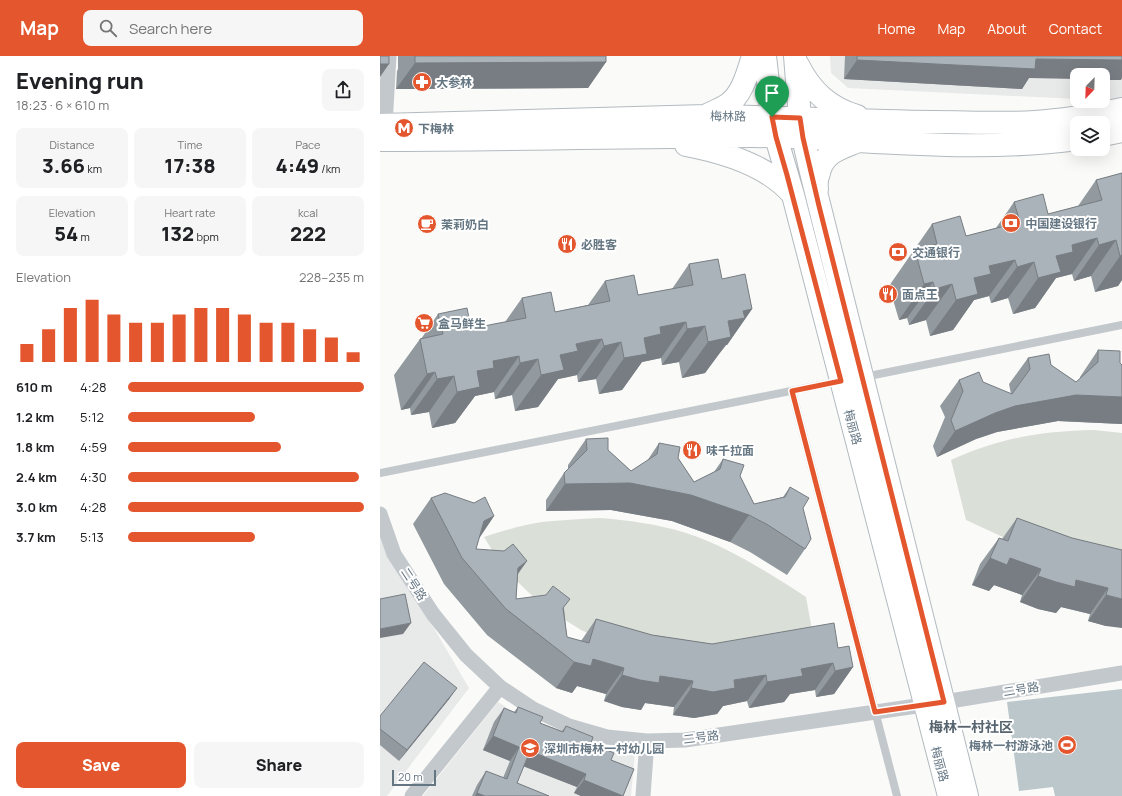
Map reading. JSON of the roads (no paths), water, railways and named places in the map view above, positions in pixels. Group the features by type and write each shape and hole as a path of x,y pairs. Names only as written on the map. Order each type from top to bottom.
{"main road":[{"path":"706,116 728,105 735,98 744,81 753,56"},
{"name":"梅丽路","path":"765,56 774,127 793,195 851,379 934,703 967,796"},
{"path":"795,57 805,78 816,92 831,104 848,114 884,121"},
{"name":"梅丽路","path":"795,57 802,128 819,206 851,379"},
{"name":"梅林路","path":"382,130 706,116 774,127 802,128 884,121 984,123 1034,122 1085,116 1122,109"},
{"name":"梅林路","path":"382,130 645,136 752,136 774,127"},
{"name":"梅林路","path":"802,128 858,141 947,146 992,146 1049,143 1070,140"},
{"path":"1110,134 1122,131"},
{"path":"645,136 699,148 740,160 761,169 784,186 793,195"},
{"path":"819,206 816,183 820,166 826,157 834,151 858,141"},
{"name":"梅丽路","path":"934,703 949,796"}],"street":[{"path":"382,130 389,56"},
{"name":"二号路","path":"380,514 394,554 433,614 466,655 500,687 533,709 569,726 607,736 647,741 685,740 1122,673"},
{"path":"412,796 500,687"},
{"path":"643,796 647,741"}],"lane":[{"path":"380,473 1122,325"},
{"path":"792,391 897,796"}],"place":[{"name":"大参林","path":"422,82"},
{"name":"下梅林","path":"404,128"},
{"name":"中国建设银行","path":"1011,223"},
{"name":"茉莉奶白","path":"427,224"},
{"name":"必胜客","path":"567,244"},
{"name":"交通银行","path":"898,252"},
{"name":"面点王","path":"888,294"},
{"name":"盒马鲜生","path":"424,323"},
{"name":"味千拉面","path":"692,450"},
{"name":"梅林一村游泳池","path":"1067,745"},
{"name":"深圳市梅林一村幼儿园","path":"530,748"}],"district":[{"name":"梅林一村社区","path":"971,726"}]}
